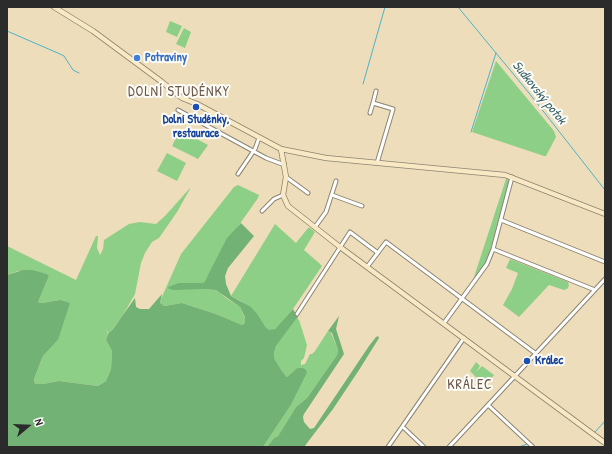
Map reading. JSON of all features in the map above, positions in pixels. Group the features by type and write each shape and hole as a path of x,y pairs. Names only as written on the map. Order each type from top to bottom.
{"street":[{"path":"54,7 99,36 182,98 197,104 281,149 326,158 506,175 605,214"},
{"path":"370,113 376,91"},
{"path":"373,103 392,109 377,163"},
{"path":"178,110 266,158 284,164"},
{"path":"238,174 254,151 259,138"},
{"path":"281,149 286,177 283,195 288,206 340,247 605,443"},
{"path":"286,177 308,193"},
{"path":"444,323 487,264 493,249 512,177"},
{"path":"315,226 326,212 336,181"},
{"path":"262,211 274,199 283,195"},
{"path":"332,195 362,206"},
{"path":"501,220 605,262"},
{"path":"296,314 350,232 378,253"},
{"path":"367,266 386,242 536,353"},
{"path":"493,249 595,290"},
{"path":"449,447 605,279"},
{"path":"388,447 464,338"},
{"path":"488,405 533,447"},
{"path":"404,428 424,447"},
{"path":"416,447 420,443"}],"green space":[{"path":"170,21 182,26 177,37 166,32"},
{"path":"184,28 191,32 185,48 176,44"},
{"path":"496,61 554,131 556,137 546,156 472,132"},
{"path":"180,130 208,145 198,159 172,146"},
{"path":"167,153 186,163 177,181 157,171"},
{"path":"506,179 510,179 490,251 486,262 478,275 474,277"},
{"path":"238,185 259,195 258,198 239,225 205,281 203,283 179,283 202,289 216,290 240,307 245,318 245,323 242,325 216,314 182,303 164,306 161,305 161,299 181,254 234,187"},
{"path":"190,188 177,212 159,238 152,242 145,253 141,263 135,294 123,315 109,334 106,329 108,334 106,340 112,351 111,369 106,381 98,386 59,381 35,384 34,379 43,356 58,340 60,300 42,303 38,302 49,276 47,274 18,271 7,275 7,246 76,280 96,236 98,236 97,248 100,255 103,249 104,240 129,224 140,222 156,224"},
{"path":"241,223 254,236 228,268 225,276 226,284 231,296 251,307 269,330 275,329 293,309 298,318 276,346 274,358 287,377 297,368 303,368 307,373 291,405 263,447 7,447 7,275 23,270 32,270 47,274 49,276 38,302 42,303 60,300 70,303 58,340 43,356 34,379 35,384 59,381 98,386 106,381 111,369 112,351 106,340 108,334 135,298 136,307 140,309 149,309 162,294 160,303 164,306 182,303 216,314 242,325 245,323 245,317 240,307 216,290 175,290 169,289 168,287 179,283 203,283 227,238"},
{"path":"275,224 296,243 308,228 315,232 304,250 322,266 293,309 272,331 265,326 258,315 241,301 231,296"},
{"path":"510,259 568,282 569,286 564,290 549,285 519,317 503,305 512,289 518,273 506,268"},
{"path":"339,316 336,329 344,354 304,414 304,422 310,429 314,428 369,346 376,337 378,336 379,338 333,409 304,447 267,447 274,438 278,436 296,407 307,398 337,355 338,350 332,333 328,331"},
{"path":"296,318 299,320 307,345 301,365 305,364 310,354 315,351 328,331 331,333 338,350 337,355 307,398 296,407 278,436 274,438 267,447 263,447 291,405 307,373 297,368 287,377 274,358 276,346"},
{"path":"476,362 480,366 476,372 482,366 494,375 485,386 470,371"}],"waterway":[{"path":"363,84 385,7"},
{"name":"Sudkovský potok","path":"458,7 529,93 605,190"},
{"path":"7,31 64,56 73,70 79,73"},
{"path":"471,132 496,53"},
{"path":"595,432 605,421"},
{"path":"519,447 527,444"}],"place":[{"name":"Potraviny","path":"137,58"},
{"name":"Dolní Studénky, restaurace","path":"196,107"},
{"name":"Králec","path":"527,361"}],"district":[{"name":"DOLNÍ STUDÉNKY","path":"179,92"},
{"name":"KRÁLEC","path":"470,385"}]}
